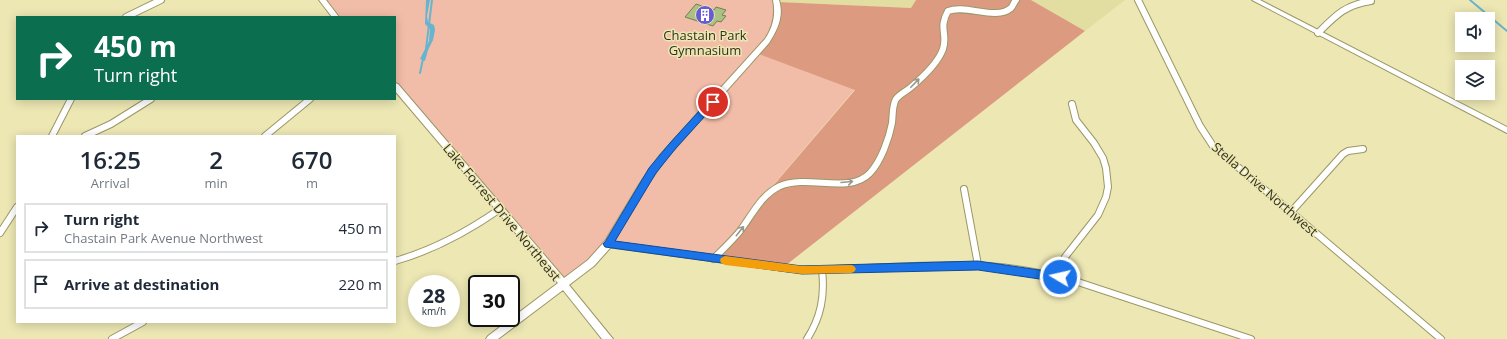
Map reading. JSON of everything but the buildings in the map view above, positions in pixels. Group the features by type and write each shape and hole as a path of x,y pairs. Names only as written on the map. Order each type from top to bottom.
{"street":[{"path":"128,16 161,0"},
{"path":"322,0 335,16"},
{"path":"491,339 591,263 608,244 643,185 662,158 773,32 778,17 776,0"},
{"path":"712,259 739,232 761,199 776,187 788,182 803,180 849,183 866,176 873,168 889,136 897,99 915,83 942,50 944,42 942,22 948,10 957,5 964,4 992,11 1000,11 1012,6 1016,0"},
{"name":"Stella Drive Northwest","path":"1138,0 1208,140 1440,339"},
{"path":"1254,0 1507,130"},
{"path":"1318,33 1337,13 1347,6 1358,2 1371,1"},
{"name":"Lake Forrest Drive Northeast","path":"396,87 564,284 608,339"},
{"path":"53,135 70,100"},
{"path":"86,135 111,124 148,100"},
{"path":"266,135 309,100"},
{"path":"1060,277 1060,266 1064,255 1097,216 1107,197 1109,184 1108,171 1103,157 1076,120 1072,104"},
{"path":"1291,212 1343,154 1348,151 1363,149"},
{"path":"964,189 978,266"},
{"path":"0,233 16,209"},
{"path":"396,261 425,252 448,242 500,209"},
{"path":"608,244 782,268 822,270 940,265 978,266 1060,277 1251,339"},
{"path":"807,339 820,314 824,300 822,270"},
{"path":"112,339 141,323"}],"shaded area":[{"path":"321,0 777,0 773,36 760,54 855,89 713,256 610,243 569,287 396,86 396,16 335,16"},
{"path":"777,0 916,0 911,8 778,2"},
{"path":"916,0 1031,0 1085,31 781,269 713,256 855,90 759,54 773,36 778,2 911,8"},
{"path":"1031,0 1125,0 1085,31"}],"water":[{"path":"426,0 430,0 427,16 428,22 434,25 435,30 425,61 420,59 429,41 430,29 425,24"}],"waterway":[{"path":"426,49 432,0"},
{"path":"1470,0 1507,31"},
{"path":"420,73 423,59"}],"slow traffic":[{"path":"725,260 802,270 851,269"}],"place":[{"name":"Chastain Park Gymnasium","path":"705,15"}],"route":[{"path":"713,102 662,158 643,185 608,244 802,270 940,265 989,266 1060,277"}]}
